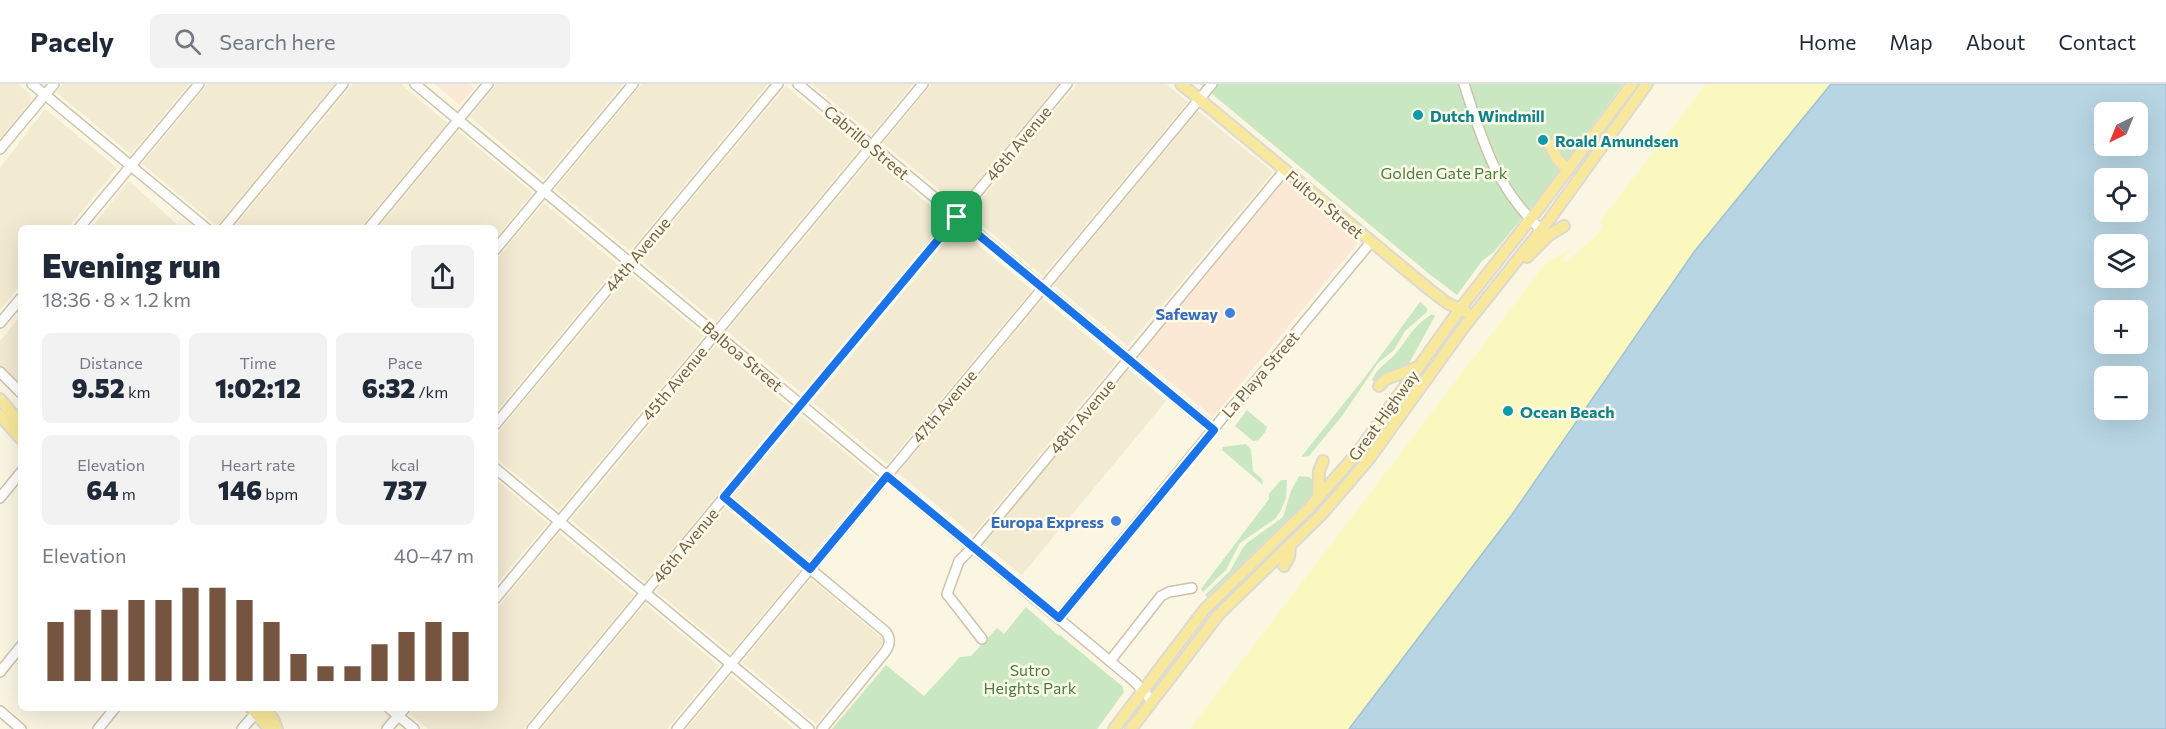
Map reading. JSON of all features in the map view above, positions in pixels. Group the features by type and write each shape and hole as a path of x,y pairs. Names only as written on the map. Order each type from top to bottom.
{"main road":[{"name":"Fulton Street","path":"1181,84 1447,303 1474,316"},
{"name":"Great Highway","path":"1114,729 1215,598 1318,498 1369,438 1460,309 1632,84"},
{"name":"Great Highway","path":"1131,729 1219,614 1327,508 1369,459 1474,316 1592,162 1647,84"},
{"path":"1549,144 1558,160 1568,170 1592,162"},
{"path":"1506,275 1550,235 1564,226"},
{"path":"1379,386 1386,380 1418,366"},
{"path":"0,399 18,420"},
{"path":"0,415 18,436"},
{"path":"1318,498 1319,471 1323,461"},
{"path":"1284,566 1289,557 1290,545"},
{"path":"260,711 273,719 275,729"}],"street":[{"path":"32,84 202,225"},
{"path":"0,148 54,84"},
{"path":"82,225 198,84"},
{"path":"226,225 343,84"},
{"name":"Balboa Street","path":"415,84 1059,618 1135,682 1152,700"},
{"path":"371,225 488,84"},
{"path":"498,246 633,84"},
{"name":"44th Avenue","path":"498,421 778,84"},
{"name":"Cabrillo Street","path":"798,84 1214,430"},
{"name":"45th Avenue","path":"498,595 923,84"},
{"name":"46th Avenue","path":"532,729 1067,84"},
{"name":"47th Avenue","path":"677,729 1212,84"},
{"path":"1464,84 1477,125 1498,177 1517,205 1541,230"},
{"name":"48th Avenue","path":"982,639 946,592 959,561 1285,170"},
{"name":"La Playa Street","path":"1059,618 1371,242"},
{"path":"0,323 18,302"},
{"path":"0,372 18,390"},
{"path":"498,471 809,729"},
{"path":"0,498 18,476"},
{"path":"724,497 886,632 890,642 885,652 822,729"},
{"path":"1110,661 1161,596 1169,592 1192,588"},
{"path":"0,672 18,650"},
{"path":"0,711 21,729"},
{"path":"98,729 113,711"},
{"path":"242,729 256,711"},
{"path":"387,729 401,712 414,729"}],"shaded area":[{"path":"0,84 18,84 30,94 31,101 0,138"},
{"path":"63,84 189,84 131,154 56,92"},
{"path":"208,84 334,84 218,225 142,164"},
{"path":"353,84 401,84 447,123 362,225 236,225"},
{"path":"435,84 470,84 474,88 459,105"},
{"path":"497,84 623,84 544,179 470,117"},
{"path":"642,84 768,84 630,251 555,189"},
{"path":"812,84 913,84 872,134"},
{"path":"932,84 1058,84 958,205 883,143"},
{"path":"1077,84 1166,84 1188,102 1043,276 969,214"},
{"path":"786,86 860,148 716,322 641,260"},
{"path":"45,109 117,168 70,225 18,225 18,288 0,310 0,168"},
{"path":"1198,111 1273,172 1128,346 1054,285"},
{"path":"458,131 533,193 498,235 498,225 380,225"},
{"path":"872,157 946,219 802,393 727,331"},
{"path":"129,181 178,225 93,225"},
{"path":"1284,181 1358,243 1213,417 1139,356"},
{"path":"544,203 618,265 498,409 498,257"},
{"path":"957,228 1032,290 887,464 813,402"},
{"path":"630,274 704,336 559,510 498,459 498,432"},
{"path":"1043,299 1117,361 973,535 898,473"},
{"path":"18,319 18,381 0,366 0,341"},
{"path":"716,345 790,407 645,582 571,520"},
{"path":"1128,369 1166,401 1022,575 983,544"},
{"path":"801,416 876,478 809,558 734,497"},
{"path":"498,481 548,523 498,582"},
{"path":"725,508 800,570 731,653 656,591"},
{"path":"559,533 634,595 523,729 428,729 410,714 412,711 498,711 498,607"},
{"path":"811,579 885,641 816,724 742,662"},
{"path":"645,604 719,666 667,729 541,729"},
{"path":"731,676 794,729 686,729"}],"green space":[{"name":"Golden Gate Park","path":"1200,84 1623,84 1537,200 1494,252 1482,261 1457,295"},
{"path":"1420,302 1427,308 1427,312 1405,331 1394,350 1378,363 1342,416 1309,456 1301,457 1365,377"},
{"path":"1432,314 1435,316 1407,367 1377,384 1372,380 1416,327"},
{"path":"1247,410 1267,427 1259,440 1253,441 1235,426"},
{"path":"1246,444 1251,449 1253,471 1262,479 1263,485 1222,450 1223,447"},
{"path":"1299,476 1309,477 1314,481 1312,496 1207,597 1205,595 1230,571 1247,543 1283,517 1291,491"},
{"path":"1281,480 1287,480 1286,498 1280,512 1275,519 1240,543 1226,570 1203,592 1201,589"},
{"name":"Sutro Heights Park","path":"1026,607 1122,686 1124,692 1097,729 832,729 886,665 924,696 960,657 971,656 997,628 1004,634"}],"sand":[{"name":"Ocean Beach","path":"1706,84 1831,84 1803,117 1511,516 1349,729 1190,729 1539,272 1549,261 1574,247 1562,259 1567,262 1599,232 1603,227 1600,221"}],"water":[{"path":"1831,84 2166,84 2166,729 1349,729 1511,516 1694,252"}],"place":[{"name":"Dutch Windmill","path":"1418,115"},
{"name":"Roald Amundsen","path":"1543,140"},
{"name":"Safeway","path":"1230,313"},
{"name":"Ocean Beach","path":"1508,411"},
{"name":"Europa Express","path":"1116,521"}],"route":[{"path":"957,217 1214,430 1059,618 887,476 810,569 724,497 957,217"}]}
